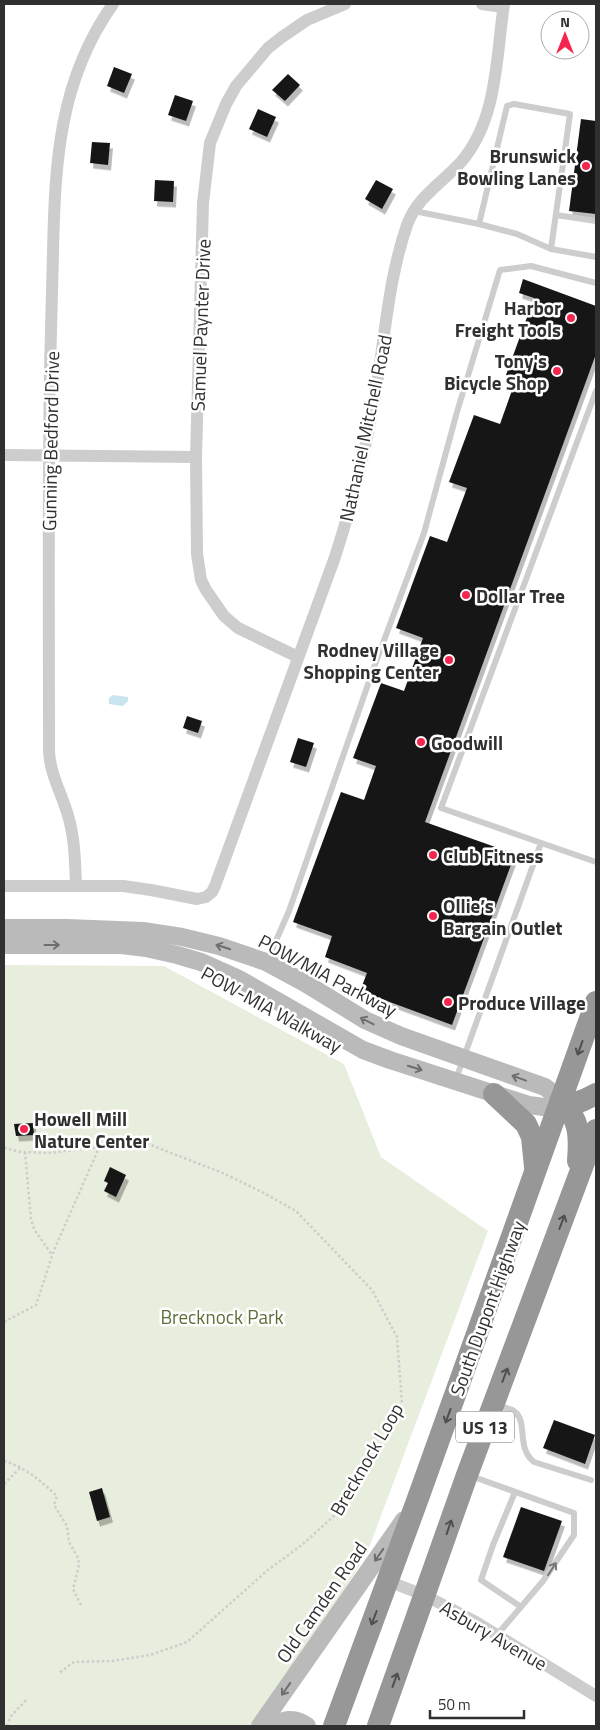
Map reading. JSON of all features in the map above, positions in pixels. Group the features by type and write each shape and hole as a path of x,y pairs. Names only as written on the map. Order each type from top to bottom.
{"highway":[{"name":"South Dupont Highway","path":"334,1726 388,1582 535,1173 562,1105 596,1002"},
{"path":"494,1094 526,1124 532,1137 535,1173"},
{"path":"577,1182 580,1139 578,1126 562,1105 596,1094"},
{"name":"South Dupont Highway","path":"378,1726 426,1596 467,1475 596,1130"}],"main road":[{"name":"POW/MIA Parkway","path":"4,928 143,931 182,937 219,946 266,962 305,983 365,1020 402,1036 545,1087 562,1105"},
{"path":"4,945 95,944 146,948 201,962 221,970 363,1050 530,1105 562,1105"},
{"path":"254,988 266,962"},
{"name":"Old Camden Road","path":"260,1726 417,1501"},
{"path":"270,1726 283,1720 294,1720 307,1726"}],"street":[{"name":"Gunning Bedford Drive","path":"76,885 73,837 50,759 48,455 54,203 59,144 67,104 80,62 104,16 113,4"},
{"name":"Samuel Paynter Drive","path":"298,657 238,628 224,616 201,580 197,554 196,457 203,203 210,142 236,86 268,48 307,20 344,4"},
{"path":"482,4 503,5"},
{"name":"Nathaniel Mitchell Road","path":"4,886 76,885 137,888 197,899 206,897 212,892 225,864 298,657 336,557 351,504 375,397 395,267 408,222 431,189 461,162 483,127 495,76 503,5"},
{"path":"4,455 196,457"},
{"name":"Asbury Avenue","path":"388,1582 426,1596 476,1622 596,1696"}],"lane":[{"path":"478,224 507,106 514,104 570,114 551,249"},
{"path":"414,211 517,234 551,249 596,256"},
{"path":"556,215 596,221"},
{"path":"266,962 289,911 373,670 424,533 457,412 500,270 531,266 596,283"},
{"path":"596,391 441,808 596,862"},
{"path":"456,1080 541,843"},
{"path":"493,1404 514,1411 520,1417 527,1457 534,1462 591,1480"},
{"path":"467,1475 574,1513 574,1534 543,1582 497,1635"},
{"path":"515,1492 493,1545 482,1580 521,1607"}],"path":[{"name":"Brecknock Loop","path":"4,1148 26,1152 49,1153 138,1140 225,1174 296,1211 372,1290 397,1337 402,1403 389,1422 375,1437 336,1514 302,1545 268,1569 187,1642 150,1655 112,1661 74,1662 59,1673"},
{"path":"4,1322 36,1304 52,1256 100,1147"},
{"path":"26,1152 31,1219 34,1229 52,1256"},
{"path":"4,1461 37,1478 57,1496 54,1505 67,1526 68,1542 78,1558 79,1565 73,1589 81,1605"},
{"path":"4,1484 20,1468"},
{"path":"8,1726 11,1716 26,1700"}],"green space":[{"name":"Brecknock Park","path":"4,965 164,966 344,1064 381,1157 488,1231 367,1553 351,1580 250,1726 4,1726"}],"water":[{"path":"113,695 128,697 128,701 123,706 109,704 109,698"}],"building":[{"path":"114,67 132,74 124,93 107,86"},
{"path":"288,74 300,85 285,101 272,90"},
{"path":"175,95 193,101 186,121 168,115"},
{"path":"258,109 276,117 267,137 249,129"},
{"name":"Brunswick Bowling Lanes","path":"581,119 596,121 596,214 569,211"},
{"path":"92,142 110,143 108,165 90,163"},
{"path":"155,180 174,181 173,202 154,201"},
{"path":"376,180 393,189 382,209 365,199"},
{"name":"Rodney Village Shopping Center","path":"523,279 596,306 596,354 425,822 515,854 452,1025 360,991 367,973 325,957 332,936 293,922 341,792 364,800 376,766 353,758 381,683 404,691 423,638 396,628 430,536 447,542 467,488 449,482 474,415 500,424 516,379 506,375 534,298 519,293"},
{"path":"187,716 202,721 198,733 183,728"},
{"path":"298,738 314,743 306,767 290,762"},
{"name":"Howell Mill Nature Center","path":"33,1123 34,1135 16,1136 14,1124"},
{"path":"110,1167 126,1175 116,1197 104,1191 108,1183 104,1181"},
{"path":"554,1420 595,1435 585,1464 543,1448"},
{"path":"102,1488 110,1517 97,1521 89,1492"},
{"path":"521,1507 562,1521 544,1571 503,1557"}],"place":[{"name":"Brunswick Bowling Lanes","path":"586,166"},
{"name":"Harbor Freight Tools","path":"571,318"},
{"name":"Tony's Bicycle Shop","path":"557,371"},
{"name":"Dollar Tree","path":"466,595"},
{"name":"Rodney Village Shopping Center","path":"449,660"},
{"name":"Goodwill","path":"421,742"},
{"name":"Club Fitness","path":"433,855"},
{"name":"Ollie’s Bargain Outlet","path":"433,916"},
{"name":"Produce Village","path":"448,1002"},
{"name":"Howell Mill Nature Center","path":"24,1129"}]}
